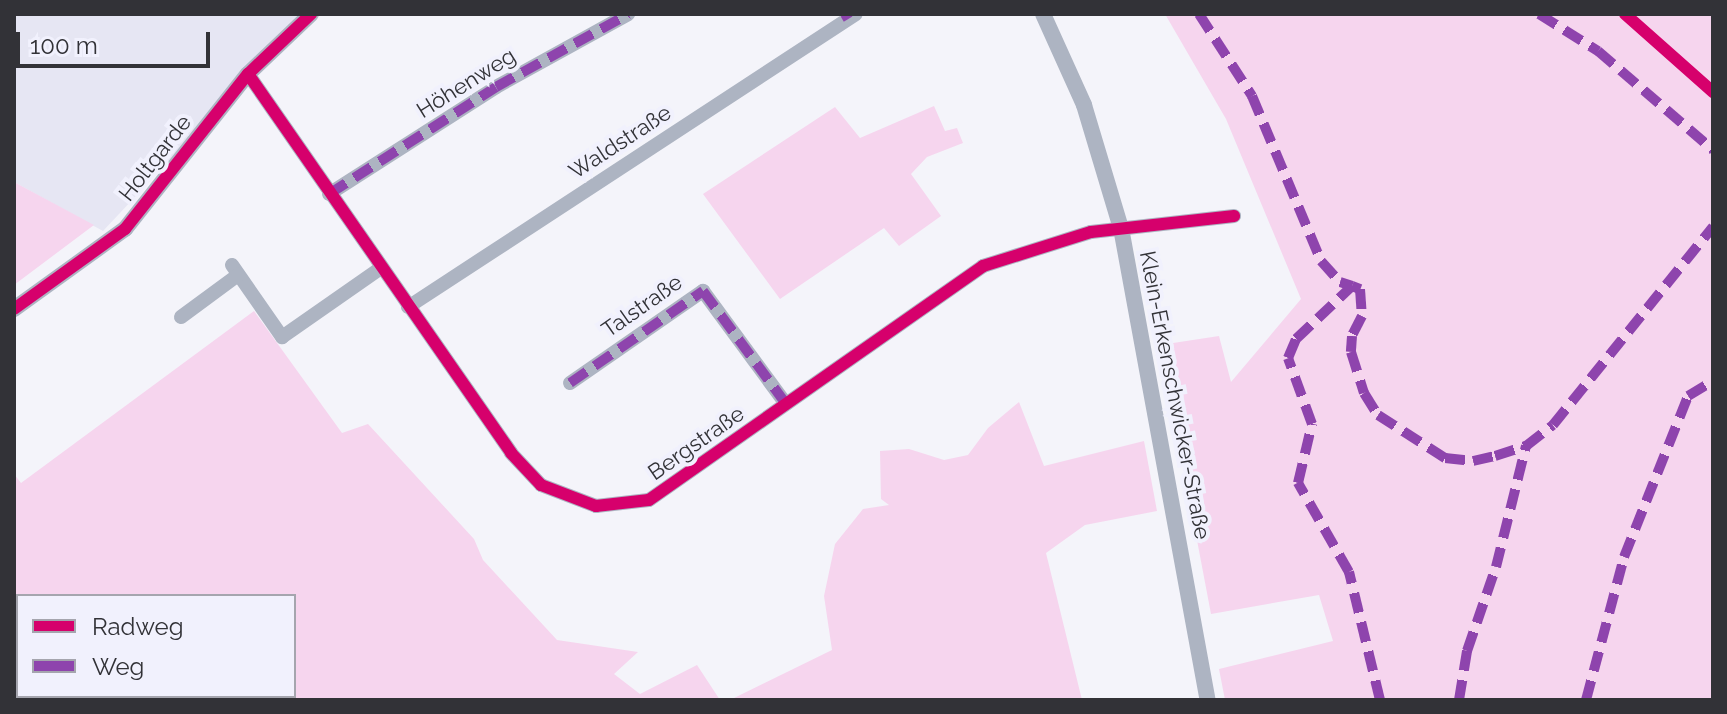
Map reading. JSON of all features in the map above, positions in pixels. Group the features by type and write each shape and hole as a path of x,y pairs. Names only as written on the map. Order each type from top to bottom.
{"street":[{"name":"Holtgarde","path":"14,309 125,229 248,74 311,14"},
{"name":"Höhenweg","path":"329,194 496,87 628,14"},
{"name":"Klein-Erkenschwicker-Straße","path":"1043,14 1084,105 1121,228 1208,700"},
{"name":"Waldstraße","path":"408,307 850,16"},
{"name":"Bergstraße","path":"248,74 511,453 541,485 578,502 596,506 649,500 983,266 1054,241 1121,228 1234,216"},
{"path":"181,317 235,270 282,337 381,268"},
{"name":"Talstraße","path":"570,383 703,291 786,404"}],"shaded area":[{"path":"14,14 307,14 103,231 14,182"},
{"path":"1165,14 1713,14 1713,700 1225,700 1219,669 1333,641 1319,595 1211,614 1160,345 1219,336 1231,382 1301,299 1226,119"},
{"path":"934,106 945,131 957,128 963,143 927,157 911,174 941,216 899,246 884,228 780,299 703,194 835,107 860,138"},
{"path":"14,182 94,225 14,285"},
{"path":"254,311 342,433 368,424 474,539 483,560 557,640 638,652 614,674 640,694 697,665 720,700 14,700 14,474 21,483"},
{"path":"1019,402 1044,466 1144,441 1157,511 1085,525 1046,553 1082,700 730,700 832,650 824,596 835,544 863,509 889,505 881,499 880,451 909,449 944,460 968,455 988,428"}],"marked path":[{"path":"329,194 496,87 628,14"},
{"path":"845,14 848,19"},
{"path":"1199,14 1252,96 1321,261 1340,282 1352,286"},
{"path":"1539,14 1598,51 1713,150"},
{"path":"1380,700 1349,572 1298,483 1312,424 1288,358 1296,339 1352,286 1360,289 1362,316 1352,336 1351,352 1364,393 1378,415 1445,458 1473,461 1495,456 1526,446 1553,425 1713,227"},
{"path":"570,383 703,291 786,404"},
{"path":"1586,700 1624,557 1688,396 1713,381"},
{"path":"1459,700 1467,651 1496,567 1526,446"}],"cycle path":[{"path":"14,309 125,229 248,74 311,14"},
{"path":"1625,14 1713,92"},
{"path":"248,74 511,453 541,485 596,506 649,500 983,266 1091,232 1234,216"}]}
